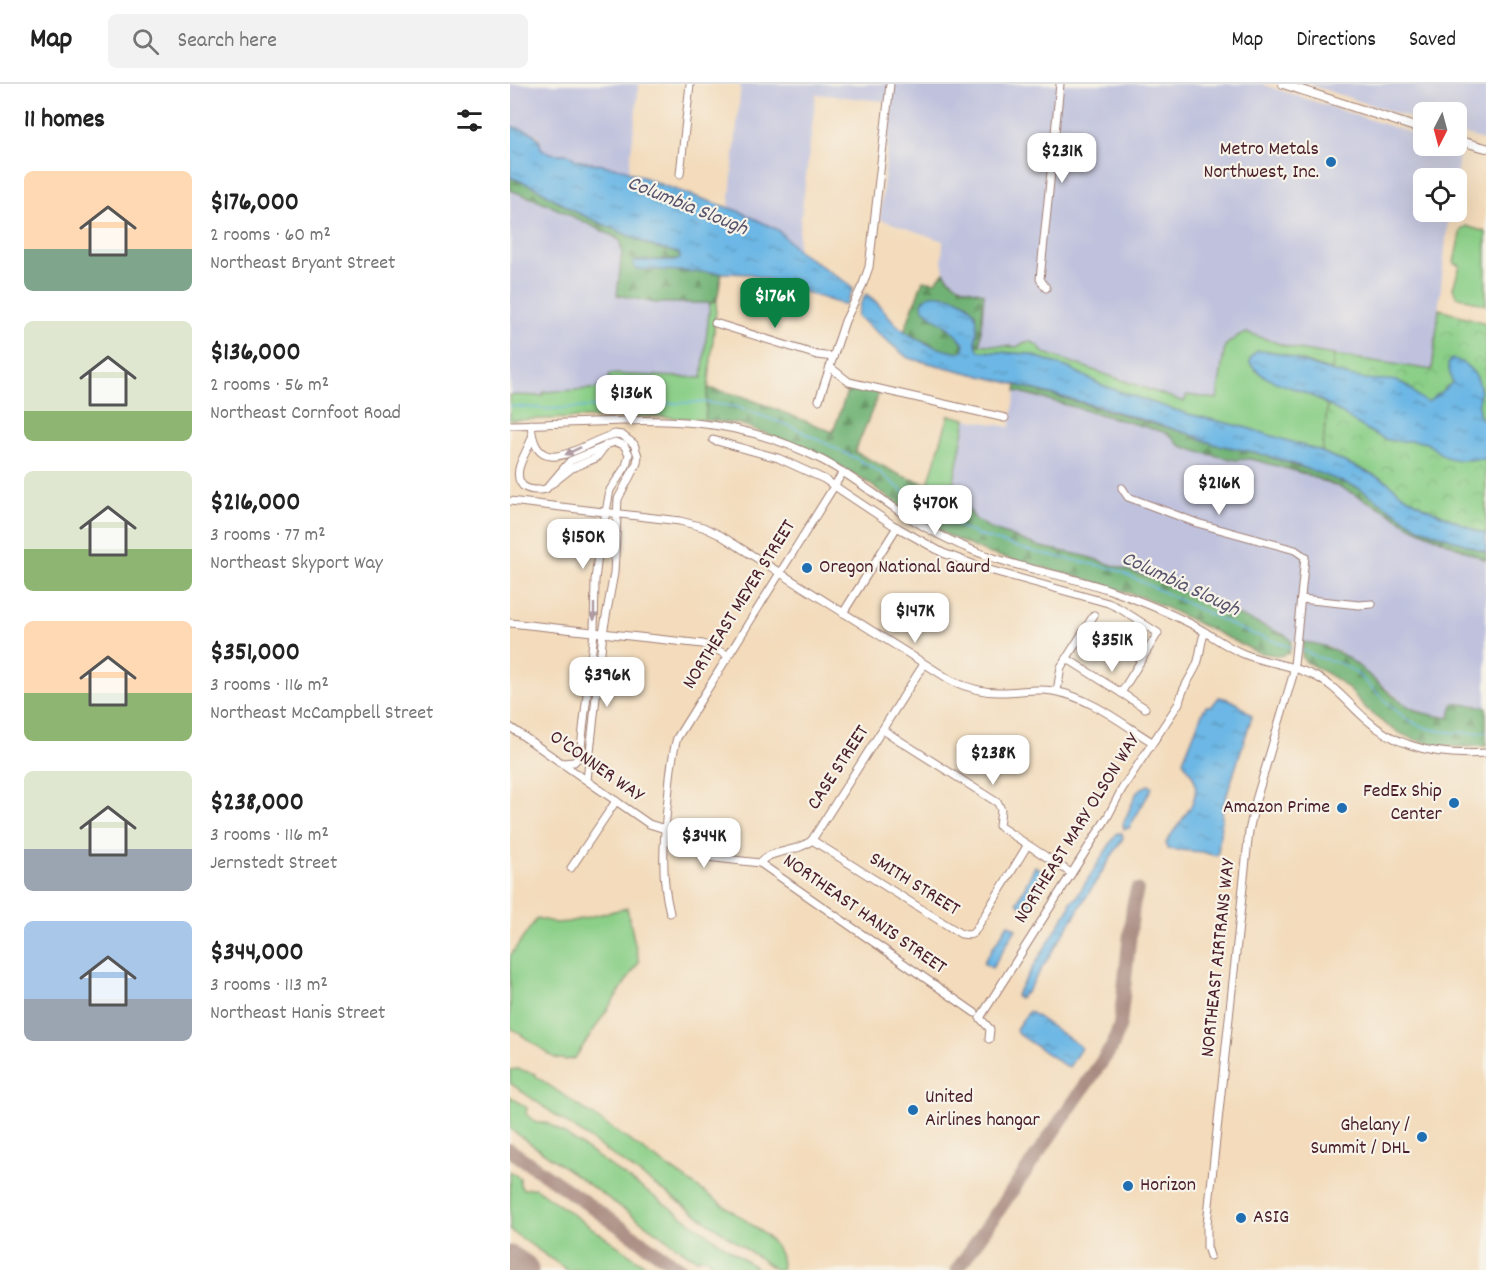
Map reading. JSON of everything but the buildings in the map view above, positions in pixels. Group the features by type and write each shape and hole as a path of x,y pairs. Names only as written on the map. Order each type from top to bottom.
{"main road":[{"path":"1283,84 1413,126"},
{"path":"1467,143 1486,148"}],"street":[{"path":"680,174 690,84"},
{"path":"819,400 845,321 864,284 869,267 890,84"},
{"path":"1046,288 1040,279 1060,84"},
{"path":"715,323 817,356 833,357"},
{"path":"830,367 849,382 1005,418"},
{"path":"510,425 659,419 716,425 786,444 843,472 915,521 968,548 1012,564 1112,591 1165,611 1244,654 1294,668 1329,684 1342,693 1370,723 1406,744 1442,753 1486,753"},
{"path":"531,424 532,437 543,455 555,458 615,434 622,435 634,444 638,456 637,463 621,491 616,514 614,573 603,633 587,780"},
{"path":"532,437 516,467 517,478 519,483 526,488 538,491 546,489 553,483 570,461 606,445 619,443 624,445 629,454 626,466 610,490 595,580 594,632 579,775"},
{"path":"713,441 778,458 835,486 943,554 1119,608 1158,633 1121,693"},
{"name":"NORTHEAST MEYER STREET","path":"670,913 662,871 671,762 677,738 843,472"},
{"name":"NORTHEAST AIRTRANS WAY","path":"1122,488 1128,497 1197,523 1295,550 1303,554 1305,560 1294,668 1249,831 1207,1224 1207,1247 1210,1256"},
{"path":"513,502 684,521 703,527 720,535 952,681 977,690 1000,693 1033,690 1056,692 1078,698 1152,742"},
{"path":"843,613 897,527"},
{"path":"1301,599 1359,605 1372,604"},
{"path":"1056,692 1060,671 1066,658 1094,615"},
{"path":"510,623 703,644 728,655"},
{"path":"1097,632 1142,659"},
{"name":"NORTHEAST MARY OLSON WAY","path":"989,1039 990,1029 980,1018 1152,742 1179,703 1182,690 1197,663 1201,648 1200,642 1205,632"},
{"path":"1066,658 1145,708"},
{"name":"CASE STREET","path":"760,863 766,857 799,848 812,840 924,664"},
{"name":"O'CONNER WAY","path":"510,727 649,824 665,829"},
{"path":"882,730 998,803 1001,810 999,826 1071,873"},
{"path":"562,763 571,763 580,756"},
{"path":"572,868 616,801"},
{"name":"NORTHEAST HANIS STREET","path":"665,829 707,857 760,863 975,1013"},
{"name":"SMITH STREET","path":"812,840 961,934 967,935 975,931 1027,846"}],"shaded area":[{"path":"510,84 639,84 629,171 576,160 569,154 544,151 537,134 510,126"},
{"path":"741,84 1261,84 1413,134 1413,156 1459,156 1458,168 1413,168 1413,222 1448,222 1432,370 1292,348 1248,333 1225,346 1217,399 1187,395 1185,402 1042,352 1039,346 1025,342 1017,347 980,345 984,293 957,287 950,281 944,272 942,261 943,241 880,219 892,102 816,94 797,250 778,230 729,207"},
{"path":"1307,84 1486,84 1486,141 1467,135 1467,102 1413,102 1413,119"},
{"path":"510,190 545,203 620,241 622,252 618,295 655,303 710,303 702,378 611,374 607,388 544,392 544,396 510,395"},
{"path":"1016,391 1164,432 1179,445 1235,460 1251,459 1299,472 1342,488 1387,511 1410,526 1486,560 1486,707 1453,703 1450,718 1430,715 1408,706 1340,652 1327,646 1291,641 1287,636 1151,578 1085,556 1041,547 991,529 975,519 965,503 951,496 966,419 1010,427"}],"green space":[{"path":"510,177 535,187 576,212 654,247 679,252 680,259 635,261 722,272 717,300 710,303 655,303 617,295 622,252 620,241 545,203 510,190"},
{"path":"1466,226 1486,232 1486,305 1456,296 1453,288 1460,266 1454,263 1461,229"},
{"path":"944,272 957,285 984,293 980,345 976,344 968,304 942,295 927,312 954,332 964,344 964,350 959,353 943,350 904,332 923,280 935,282"},
{"path":"717,300 705,420 653,416 510,420 510,395 543,396 544,392 606,388 610,374 702,378 710,303"},
{"path":"1439,309 1486,323 1486,534 1422,506 1385,480 1322,452 1334,355 1432,370"},
{"path":"1248,333 1292,348 1334,355 1332,371 1267,351 1251,357 1250,363 1270,379 1304,391 1328,406 1322,452 1247,428 1153,403 1101,385 1071,369 1029,354 979,351 976,344 1017,347 1025,342 1032,342 1039,346 1042,352 1184,402 1187,395 1217,399 1225,346 1239,335"},
{"path":"1017,385 1190,434 1213,444 1254,452 1329,476 1377,498 1418,527 1486,552 1486,560 1410,526 1387,511 1342,488 1299,472 1251,459 1235,460 1199,452 1179,445 1164,432 1016,391"},
{"path":"849,386 879,393 855,452 902,476 928,484 965,503 975,519 991,529 1041,547 1085,556 1151,578 1287,636 1291,641 1289,653 1280,656 1257,652 1150,600 1083,578 987,553 949,536 818,453 740,424 705,420 708,388 742,396 833,432"},
{"path":"949,415 966,419 951,496 928,484"},
{"path":"1303,642 1320,645 1348,658 1395,698 1418,711 1450,718 1453,703 1486,707 1486,746 1438,745 1397,732 1370,712 1339,681 1305,661 1302,657"},
{"path":"627,908 639,962 575,1058 566,1060 555,1058 510,1027 510,956 537,918 556,923 568,922"},
{"path":"518,1069 535,1074 761,1231 777,1248 782,1262 781,1270 776,1270 510,1083 510,1070"},
{"path":"510,1096 527,1108 526,1114 537,1123 548,1123 562,1132 759,1270 714,1270 710,1267 706,1257 697,1259 689,1255 510,1129"},
{"path":"510,1171 520,1178 520,1185 523,1189 535,1188 652,1270 567,1270 510,1230"}],"water":[{"path":"510,126 534,134 541,148 547,152 569,154 576,160 623,169 741,212 778,230 797,250 853,289 846,305 750,274 636,269 633,264 635,261 675,260 680,259 679,253 654,247 576,212 535,187 510,177"},
{"path":"866,294 910,335 942,349 959,353 964,349 964,344 954,332 923,309 922,303 927,297 933,295 958,299 969,305 976,316 976,344 979,351 1029,354 1071,369 1101,385 1153,403 1247,428 1317,450 1385,480 1422,506 1486,534 1486,552 1418,527 1359,488 1294,464 1254,452 1213,444 1190,434 1104,408 908,358 857,316"},
{"path":"1257,351 1278,353 1350,376 1370,380 1398,381 1428,402 1452,383 1448,364 1450,360 1459,361 1473,372 1479,382 1479,414 1480,418 1486,419 1486,459 1451,459 1422,442 1385,439 1320,400 1262,375 1250,363 1251,357"},
{"path":"1219,697 1233,701 1252,716 1223,807 1218,853 1216,856 1202,852 1167,849 1166,843 1191,806 1196,790 1193,776 1183,761 1203,711 1206,706 1212,706"},
{"path":"1148,785 1152,787 1151,790 1129,828 1124,829 1123,824 1137,792"},
{"path":"1117,833 1122,833 1123,838 1027,992 1019,998 1016,996 1017,993 1070,907 1070,902 1076,898"},
{"path":"1035,866 1049,875 1028,909 1024,909 1017,902"},
{"path":"1008,924 1016,929 992,968 983,963"},
{"path":"1029,1011 1080,1046 1081,1048 1069,1067 1017,1033 1016,1029"}],"waterway":[{"name":"Columbia Slough","path":"510,406 548,409 703,402 737,407 793,427 859,460 881,473 918,504 964,529 1034,552 1115,569 1242,630 1293,648"},
{"name":"Columbia Slough","path":"1298,649 1352,670 1395,710 1418,725 1446,732 1486,732"}],"taxiway":[{"path":"957,1270 1112,1047 1120,1025 1133,906 1137,890"},
{"path":"510,1150 682,1270"}],"runway":[{"path":"510,1262 522,1270"}],"place":[{"name":"Metro Metals Northwest, Inc.","path":"1331,162"},
{"name":"Oregon National Gaurd","path":"807,568"},
{"name":"FedEx Ship Center","path":"1454,803"},
{"name":"Amazon Prime","path":"1342,808"},
{"name":"United Airlines hangar","path":"913,1110"},
{"name":"Ghelany / Summit / DHL","path":"1422,1137"},
{"name":"Horizon","path":"1128,1186"},
{"name":"ASIG","path":"1241,1218"}]}
